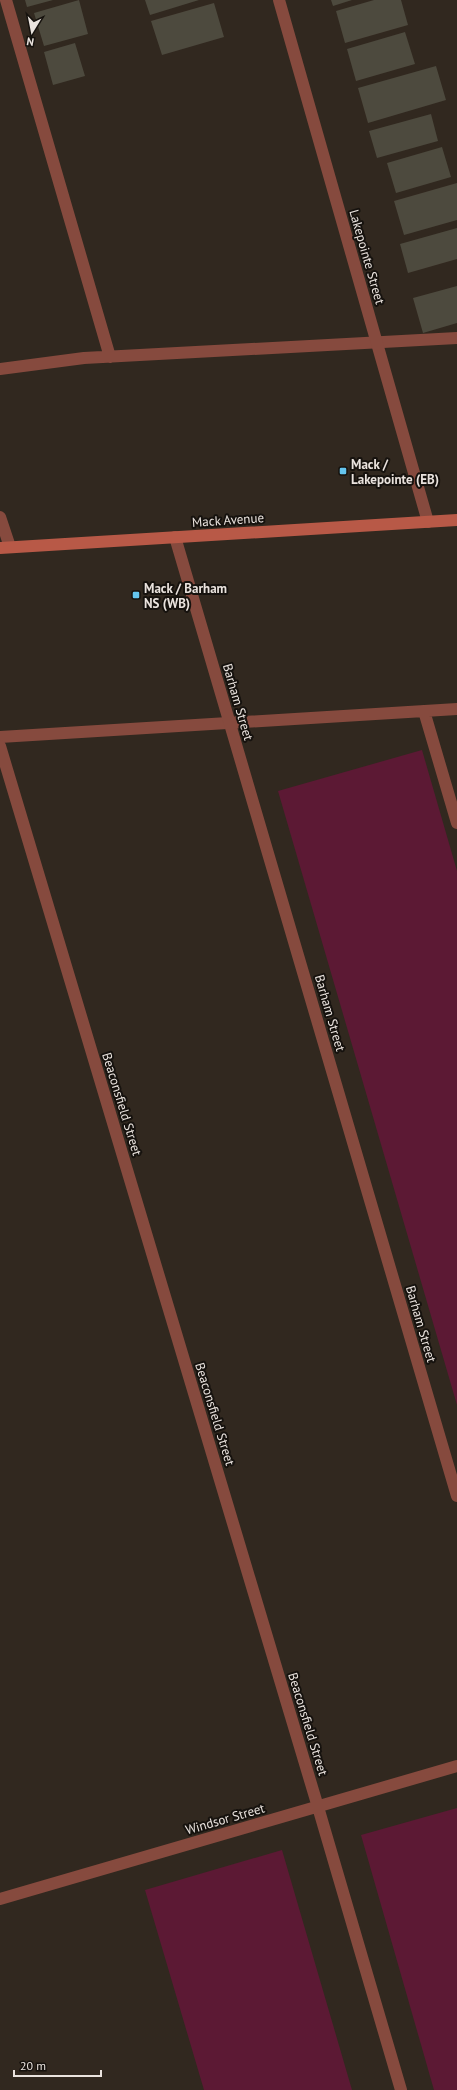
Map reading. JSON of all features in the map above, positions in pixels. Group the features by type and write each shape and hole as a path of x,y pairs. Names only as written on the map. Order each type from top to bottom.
{"main road":[{"name":"Mack Avenue","path":"5,548 457,520"}],"street":[{"path":"6,0 110,357"},
{"name":"Lakepointe Street","path":"279,0 428,522"},
{"path":"0,369 84,358 377,344 457,338"},
{"path":"0,517 5,548"},
{"name":"Barham Street","path":"175,537 457,1496"},
{"path":"0,737 457,709"},
{"path":"424,711 457,823"},
{"name":"Beaconsfield Street","path":"0,746 318,1807 401,2090"},
{"name":"Windsor Street","path":"0,1899 457,1766"}],"shaded area":[{"path":"422,750 457,871 457,1405 278,791"},
{"path":"457,1808 457,2090 434,2090 361,1835"},
{"path":"282,1850 352,2090 204,2090 145,1890"}],"building":[{"path":"25,0 53,0 27,7"},
{"path":"79,0 88,34 44,46 34,13"},
{"path":"145,0 199,0 150,15"},
{"path":"331,0 352,0 333,6"},
{"path":"374,0 401,0 408,25 345,43 336,11"},
{"path":"214,3 224,37 162,55 151,21"},
{"path":"405,32 415,64 356,81 347,49"},
{"path":"75,43 85,76 53,85 44,52"},
{"path":"436,66 446,100 368,123 358,88"},
{"path":"431,114 438,141 377,158 369,131"},
{"path":"442,147 451,177 396,193 387,163"},
{"path":"457,183 457,220 404,235 394,201"},
{"path":"457,228 457,259 408,273 400,244"},
{"path":"457,286 457,323 423,333 413,298"}],"place":[{"name":"Mack / Lakepointe (EB)","path":"343,471"},
{"name":"Mack / Barham NS (WB)","path":"136,595"}]}
